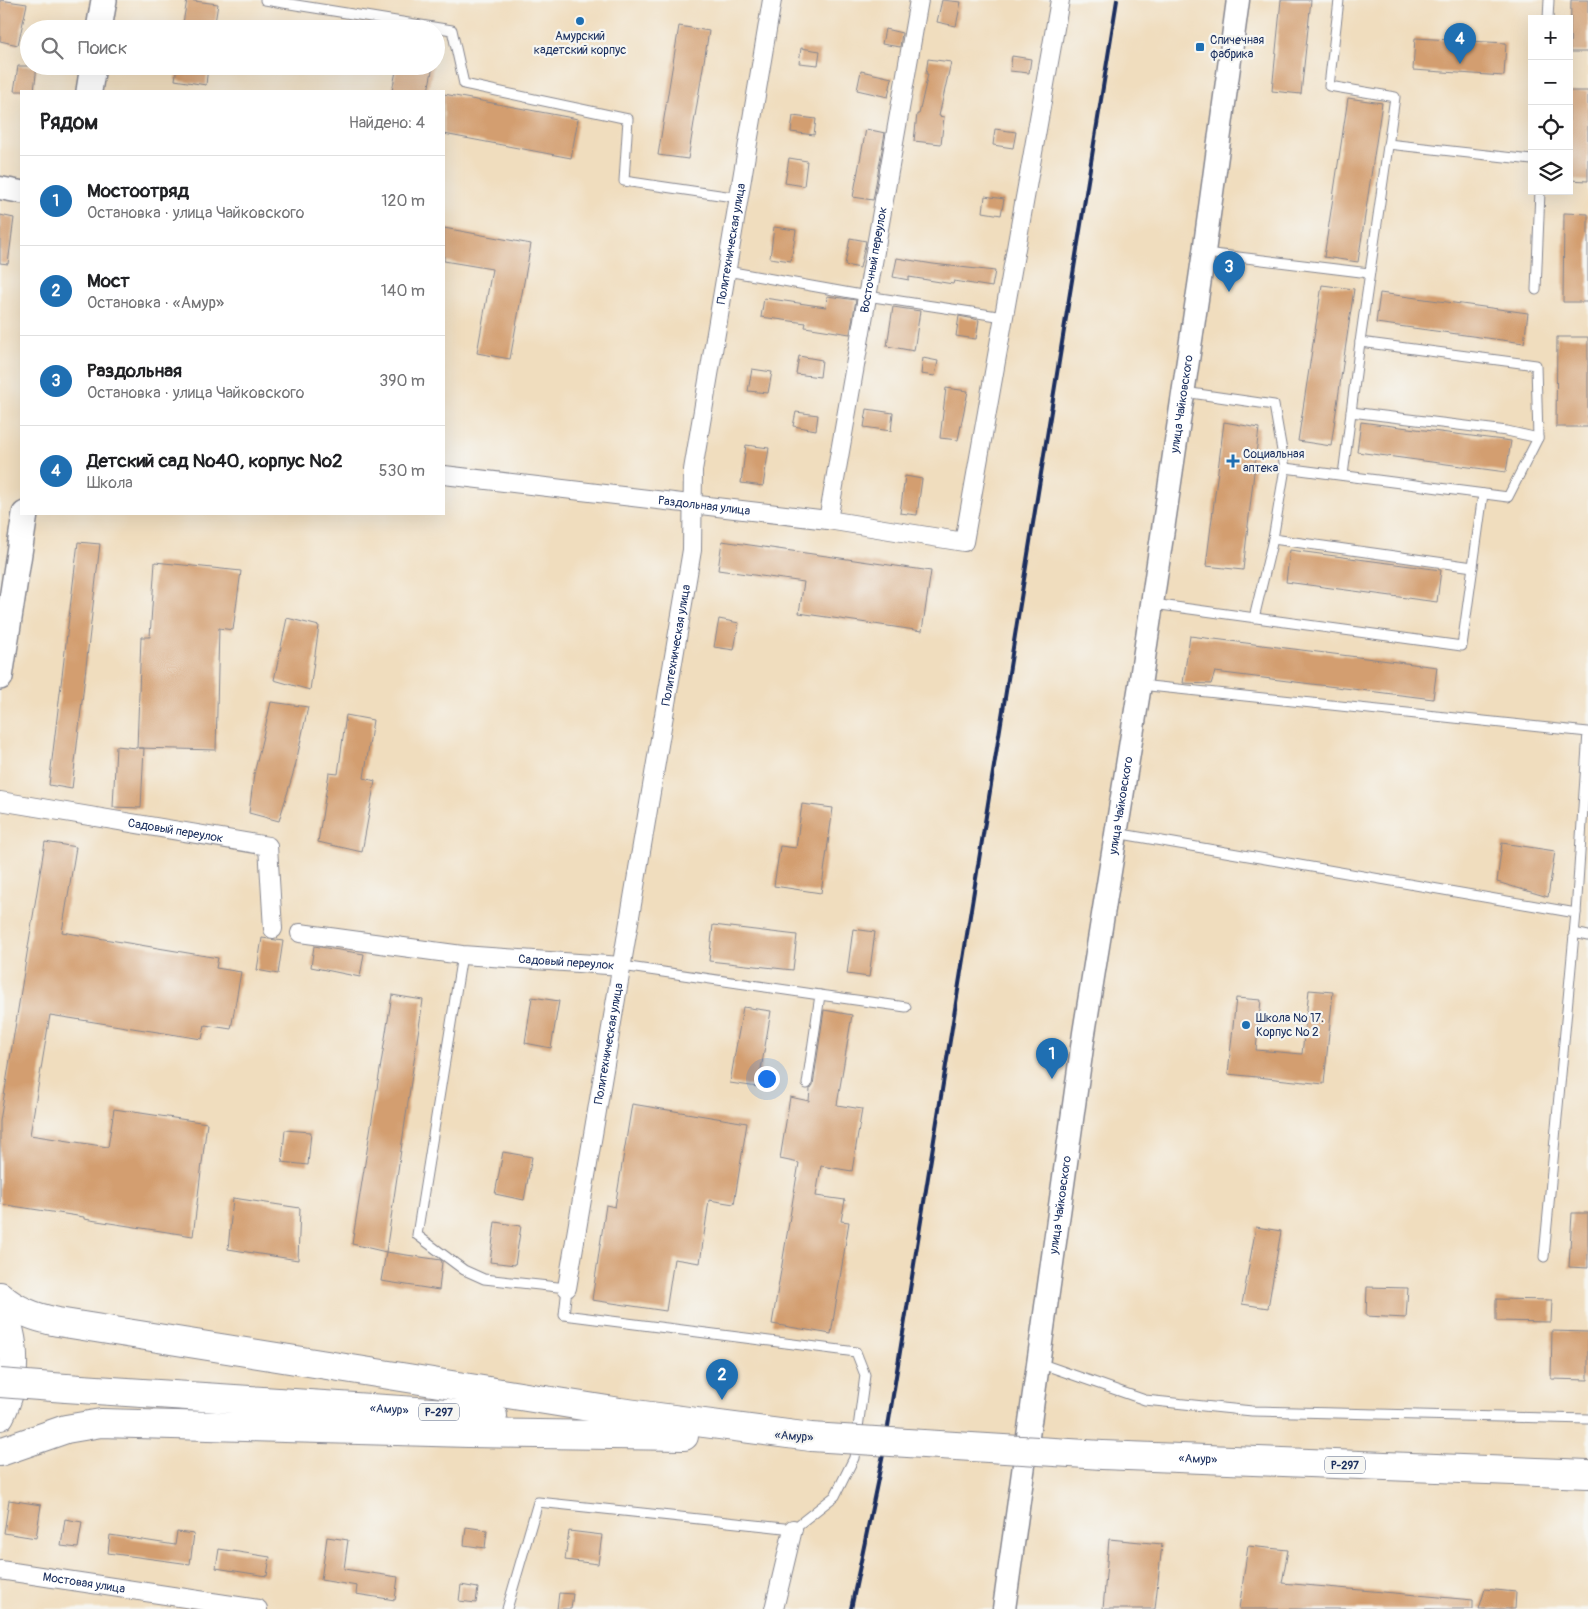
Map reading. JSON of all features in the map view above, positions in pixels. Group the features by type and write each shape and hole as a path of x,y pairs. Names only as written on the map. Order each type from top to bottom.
{"main road":[{"path":"101,20 104,0"},
{"path":"89,90 92,75"},
{"path":"0,677 3,640 25,515"},
{"path":"0,1296 7,1302 30,1314 58,1322 620,1412 811,1437"},
{"path":"0,1307 10,1334 13,1359 11,1385 0,1416"},
{"name":"«Амур»","path":"0,1383 1102,1455 1588,1474"},
{"path":"0,1452 66,1429 101,1423 469,1433 811,1437"}],"street":[{"name":"Политехническая улица","path":"567,1288 692,550 693,470 772,0"},
{"name":"Восточный переулок","path":"828,520 919,0"},
{"path":"1004,317 1060,0"},
{"name":"улица Чайковского","path":"1004,1609 1084,1033 1140,684 1184,392 1238,0"},
{"path":"0,188 20,192"},
{"name":"Раздольная улица","path":"445,475 828,520 964,542 1004,317"},
{"name":"Садовый переулок","path":"0,801 268,846 273,929"},
{"name":"Садовый переулок","path":"300,933 462,955 622,966"},
{"path":"774,1609 793,1528"},
{"name":"Мостовая улица","path":"0,1570 258,1609"}],"lane":[{"path":"265,0 390,20"},
{"path":"1339,0 1329,86 1395,97 1369,273 1343,475"},
{"path":"1548,15 1549,0"},
{"path":"445,29 452,30 464,84 628,119 624,181 740,198"},
{"path":"1388,144 1528,160"},
{"path":"1536,290 1540,195"},
{"path":"1204,252 1369,273"},
{"path":"727,271 867,296 1004,317"},
{"path":"1284,468 1508,497 1538,438 1536,365 1360,342"},
{"path":"1184,392 1274,405 1284,468 1273,539 1254,618"},
{"path":"1351,412 1507,431 1538,438"},
{"path":"1152,604 1462,646 1483,494"},
{"path":"1273,539 1473,567"},
{"path":"1140,684 1588,732 1576,912 1544,1257"},
{"path":"1116,833 1576,912"},
{"path":"1574,933 1588,936"},
{"path":"462,955 417,1235 464,1270 484,1279 567,1288 564,1315 856,1352 865,1375 854,1458 835,1496 793,1528 538,1502 507,1609"},
{"path":"622,966 906,1007"},
{"path":"807,1084 820,995"},
{"path":"1039,1363 1145,1400 1252,1411 1588,1419"}],"building":[{"path":"0,0 27,4 23,20 20,20 18,45 0,41"},
{"path":"187,0 218,4 215,20 184,20"},
{"path":"942,0 961,2 956,26 937,22"},
{"path":"1281,0 1311,0 1301,94 1272,91"},
{"path":"1571,0 1588,0 1588,52 1573,52 1573,15 1571,15"},
{"path":"679,26 709,31 688,159 658,155"},
{"path":"885,29 902,33 900,47 882,44"},
{"path":"1415,38 1506,43 1504,76 1413,70"},
{"path":"801,48 820,51 818,65 799,63"},
{"path":"1012,56 1031,59 1029,73 1010,71"},
{"path":"928,59 951,62 939,116 944,117 941,144 914,141 917,114 919,114 928,74 926,74"},
{"path":"18,66 20,66 20,75 36,75 34,90 14,91"},
{"path":"861,71 892,78 888,97 857,90"},
{"path":"176,75 207,75 206,85 175,80"},
{"path":"395,75 431,75 428,90 392,90"},
{"path":"1573,91 1588,91 1588,181 1573,180"},
{"path":"445,94 578,119 571,158 445,134"},
{"path":"1348,98 1382,103 1358,262 1324,257"},
{"path":"793,116 816,119 814,135 791,132"},
{"path":"866,129 885,133 873,200 853,197"},
{"path":"995,129 1016,132 1013,148 993,145"},
{"path":"789,158 807,161 804,186 785,183"},
{"path":"985,196 1004,199 1001,215 983,212"},
{"path":"1564,213 1588,214 1588,302 1563,302"},
{"path":"0,215 14,218 8,264 0,263"},
{"path":"774,227 796,230 791,261 770,258"},
{"path":"445,228 531,244 510,359 477,353 492,269 445,261"},
{"path":"850,238 866,241 860,268 845,265"},
{"path":"897,258 995,271 992,287 954,281 953,284 909,277 909,280 893,277"},
{"path":"1322,285 1354,289 1331,446 1298,441"},
{"path":"1380,293 1528,313 1524,343 1376,323"},
{"path":"827,296 856,300 850,334 805,327 806,323 761,317 764,298 826,307"},
{"path":"893,307 920,311 914,351 887,346"},
{"path":"959,316 979,320 976,339 956,336"},
{"path":"1557,337 1588,337 1588,427 1556,427"},
{"path":"799,356 822,360 820,377 796,374"},
{"path":"923,358 938,361 935,376 921,374"},
{"path":"752,369 772,372 768,393 748,391"},
{"path":"946,388 968,391 958,440 940,438"},
{"path":"867,409 893,413 891,431 864,427"},
{"path":"796,412 818,415 816,430 793,426"},
{"path":"1224,422 1259,428 1243,570 1206,566"},
{"path":"1361,422 1511,441 1506,472 1357,452"},
{"path":"746,445 769,448 763,486 741,483"},
{"path":"905,476 922,479 917,515 900,513"},
{"path":"722,541 931,571 922,631 799,613 804,582 718,570"},
{"path":"78,542 100,544 72,789 49,785"},
{"path":"1290,550 1441,570 1437,602 1286,582"},
{"path":"155,562 241,571 233,630 219,628 216,750 144,748 141,808 113,807 116,746 137,748 141,637 150,637"},
{"path":"287,618 319,626 310,690 274,680"},
{"path":"719,619 739,623 734,650 714,647"},
{"path":"1190,636 1437,667 1433,699 1215,672 1211,684 1183,683"},
{"path":"271,702 308,707 295,767 279,821 249,813 254,774"},
{"path":"346,715 373,720 364,778 375,781 362,852 318,842 329,773 338,774"},
{"path":"802,804 833,808 821,893 774,886 780,846 796,848"},
{"path":"45,842 76,847 62,932 218,958 216,968 241,972 231,1029 205,1025 202,1039 50,1015 30,1135 108,1147 114,1109 207,1123 193,1236 0,1204 0,1121"},
{"path":"1502,843 1555,851 1548,897 1497,882"},
{"path":"713,925 797,935 793,970 709,961"},
{"path":"853,929 875,932 869,977 847,974"},
{"path":"262,938 283,941 278,974 257,970"},
{"path":"314,946 364,954 360,977 311,967"},
{"name":"Школа № 17. Корпус № 2","path":"1309,990 1333,992 1324,1084 1228,1074 1236,998 1261,1000 1256,1050 1302,1054"},
{"path":"392,995 423,1000 386,1252 352,1244"},
{"path":"532,997 559,1001 551,1048 525,1043"},
{"path":"743,1007 771,1011 758,1087 730,1083"},
{"path":"824,1010 852,1015 837,1105 862,1109 852,1171 821,1166 816,1196 845,1200 841,1221 849,1222 831,1334 772,1324 799,1163 780,1159 790,1097 809,1101"},
{"path":"632,1104 747,1123 734,1204 709,1200 700,1263 674,1259 666,1311 592,1300 606,1205 615,1207"},
{"path":"285,1130 311,1132 308,1165 282,1162"},
{"path":"503,1152 532,1157 524,1200 495,1194"},
{"path":"233,1198 300,1208 298,1260 228,1249"},
{"path":"1572,1213 1588,1213 1588,1268 1569,1267"},
{"path":"495,1222 521,1226 515,1265 490,1262"},
{"path":"1256,1227 1281,1231 1268,1308 1242,1304"},
{"path":"386,1252 441,1260 439,1290 381,1281"},
{"path":"1367,1287 1408,1288 1406,1318 1366,1316"},
{"path":"1496,1299 1552,1300 1551,1322 1496,1321"},
{"path":"1552,1331 1588,1332 1588,1380 1551,1379"},
{"path":"9,1500 41,1505 36,1538 4,1533"},
{"path":"65,1519 82,1522 78,1548 61,1546"},
{"path":"466,1527 487,1530 485,1548 464,1545"},
{"path":"569,1531 602,1535 598,1564 565,1560"},
{"path":"177,1532 194,1534 190,1564 108,1553 110,1535 175,1545"},
{"path":"327,1537 348,1540 344,1569 398,1577 395,1600 356,1594 357,1586 321,1580"},
{"path":"1109,1539 1162,1544 1155,1609 1103,1609"},
{"path":"1248,1546 1288,1550 1282,1583 1473,1600 1473,1609 1239,1609"},
{"path":"219,1549 270,1557 267,1576 216,1568"},
{"path":"461,1585 478,1588 476,1603 459,1601"},
{"path":"1485,1589 1516,1592 1515,1609 1479,1609"},
{"path":"559,1593 573,1594 571,1609 557,1609"}],"railway":[{"path":"851,1609 885,1445 1117,0"}],"place":[{"name":"Амурский кадетский корпус","path":"580,21"},
{"name":"Спичечная фабрика","path":"1200,47"},
{"name":"Детский сад №40, корпус №2","path":"1460,64"},
{"name":"Раздольная","path":"1229,292"},
{"name":"Социальная аптека","path":"1233,461"},
{"name":"Школа № 17. Корпус № 2","path":"1246,1025"},
{"name":"Мостоотряд","path":"1052,1079"},
{"name":"Мост","path":"722,1400"}]}
